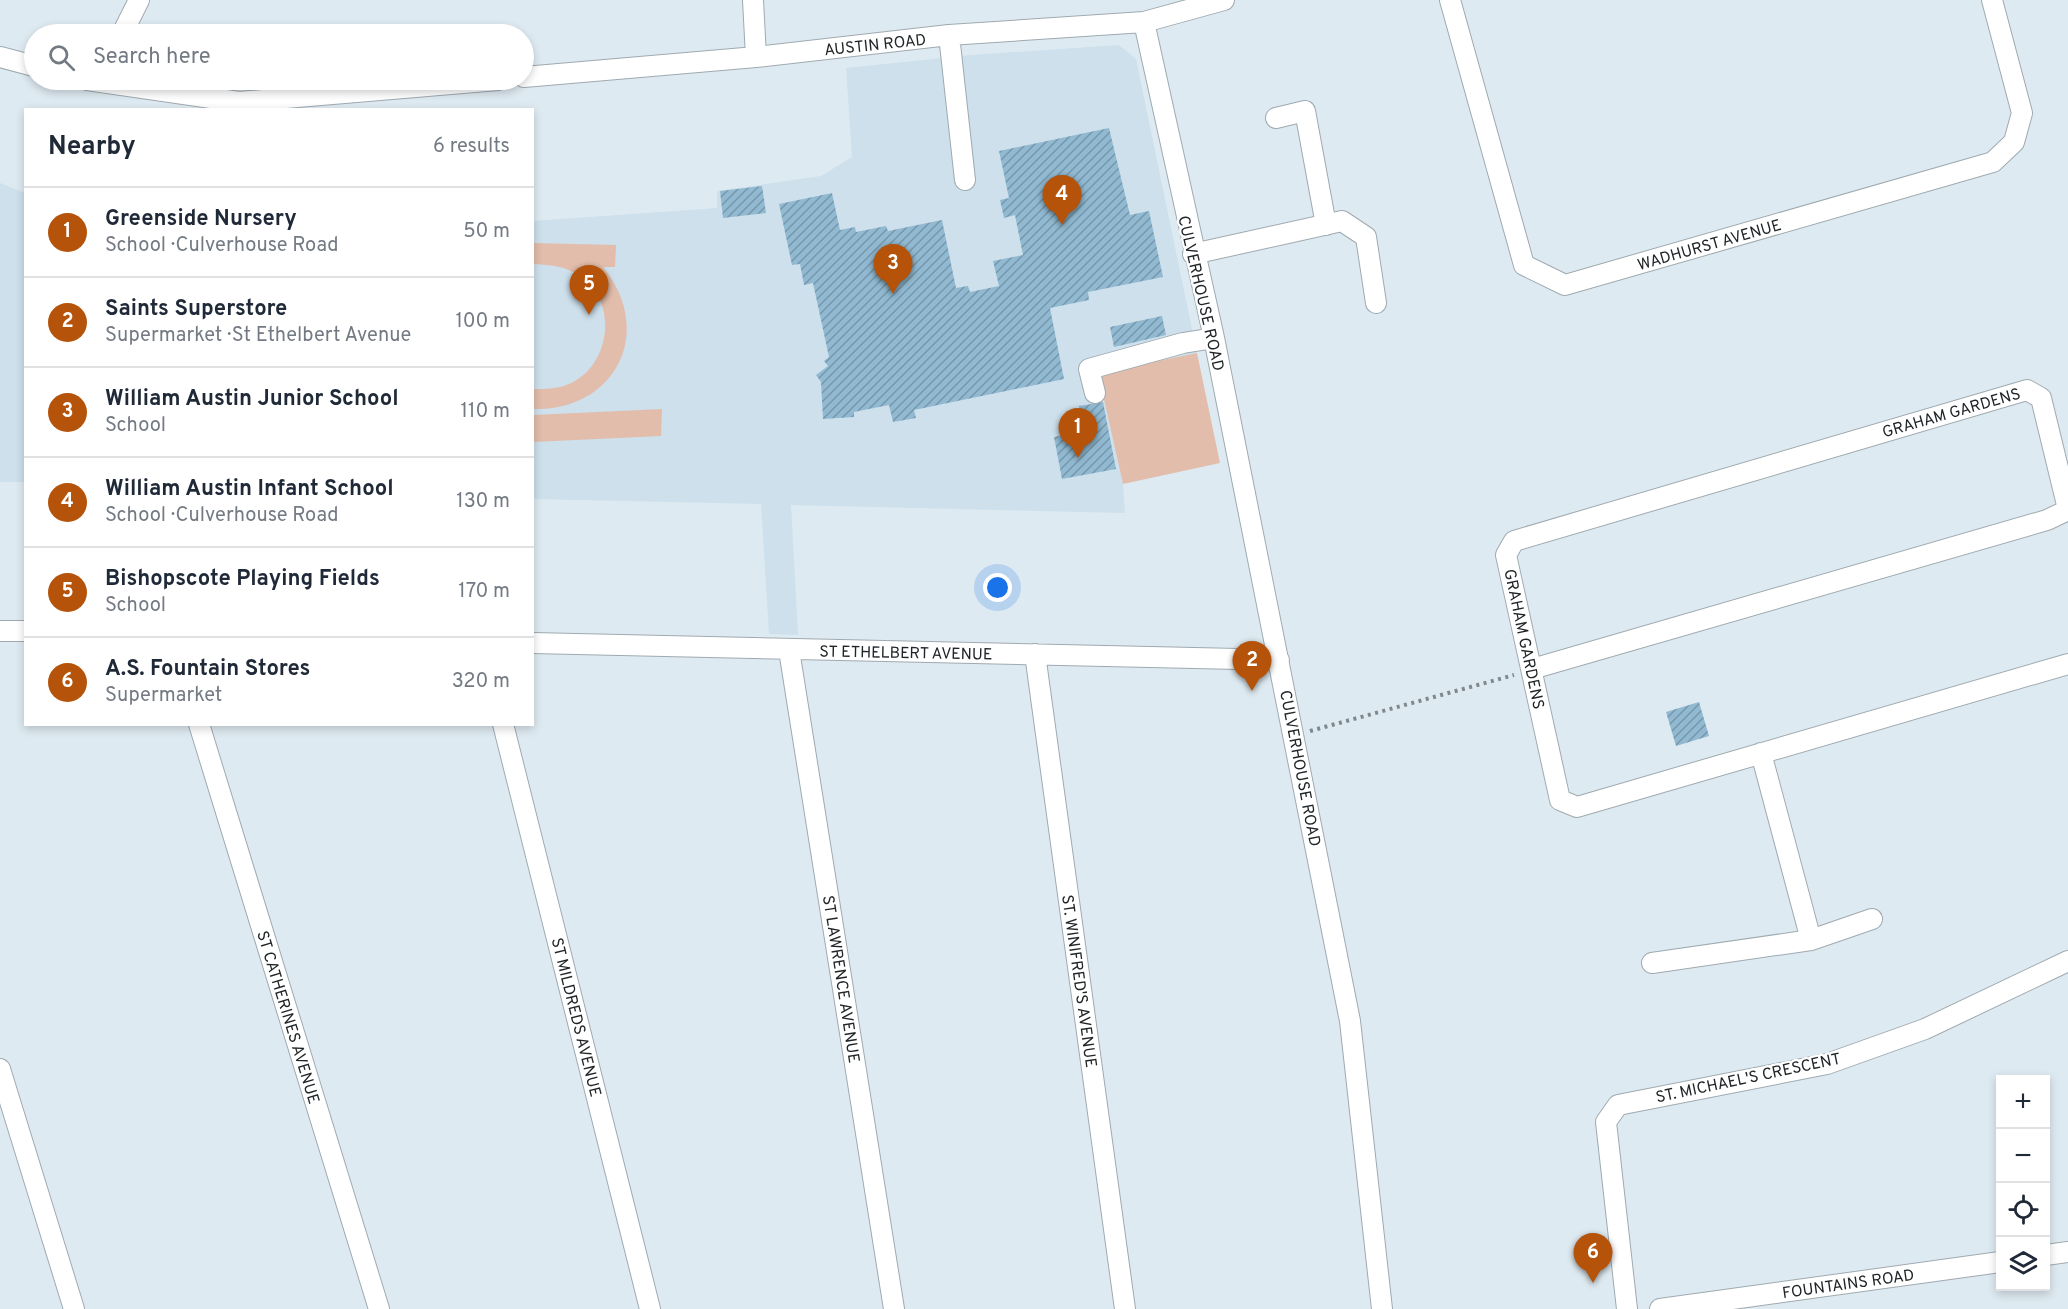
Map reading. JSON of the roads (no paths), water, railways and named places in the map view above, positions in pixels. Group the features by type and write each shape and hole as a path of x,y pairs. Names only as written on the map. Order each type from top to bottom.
{"street":[{"path":"127,24 139,0"},
{"path":"753,0 756,57"},
{"name":"AUSTIN ROAD","path":"534,76 756,57 950,35 1144,22 1224,0"},
{"name":"WADHURST AVENUE","path":"1450,0 1524,265 1565,285 1993,162 2014,142 2022,113 1992,0"},
{"name":"CULVERHOUSE ROAD","path":"1144,22 1193,254 1214,338 1295,735 1350,1021 1382,1309"},
{"path":"950,35 965,180"},
{"path":"0,57 24,63"},
{"path":"160,90 239,102 380,90"},
{"path":"1276,118 1305,111 1326,225"},
{"path":"1193,254 1342,221 1366,237 1376,303"},
{"path":"1095,393 1089,369 1183,343 1214,338"},
{"name":"GRAHAM GARDENS","path":"2068,509 2041,398 2027,390 1514,541 1506,555 1560,800 1577,807 2068,664"},
{"path":"1532,669 2047,520 2068,509"},
{"path":"0,631 24,631"},
{"name":"ST ETHELBERT AVENUE","path":"534,643 1279,660"},
{"name":"ST LAWRENCE AVENUE","path":"789,650 894,1309"},
{"name":"ST. WINIFRED'S AVENUE","path":"1035,654 1125,1309"},
{"name":"ST CATHERINES AVENUE","path":"200,726 379,1309"},
{"name":"ST MILDREDS AVENUE","path":"504,726 650,1309"},
{"path":"1761,753 1811,940"},
{"path":"1652,963 1811,940 1872,919"},
{"name":"ST. MICHAEL'S CRESCENT","path":"1627,1309 1606,1122 1618,1105 1827,1064 1925,1029 2068,961"},
{"path":"0,1069 74,1309"},
{"path":"2050,1255 2068,1252"},
{"name":"FOUNTAINS ROAD","path":"1660,1309 1996,1263"}],"place":[{"name":"William Austin Infant School","path":"1062,225"},
{"name":"William Austin Junior School","path":"893,294"},
{"name":"Bishopscote Playing Fields","path":"589,315"},
{"name":"Greenside Nursery","path":"1078,458"},
{"name":"Saints Superstore","path":"1252,691"},
{"name":"A.S. Fountain Stores","path":"1593,1283"}]}
